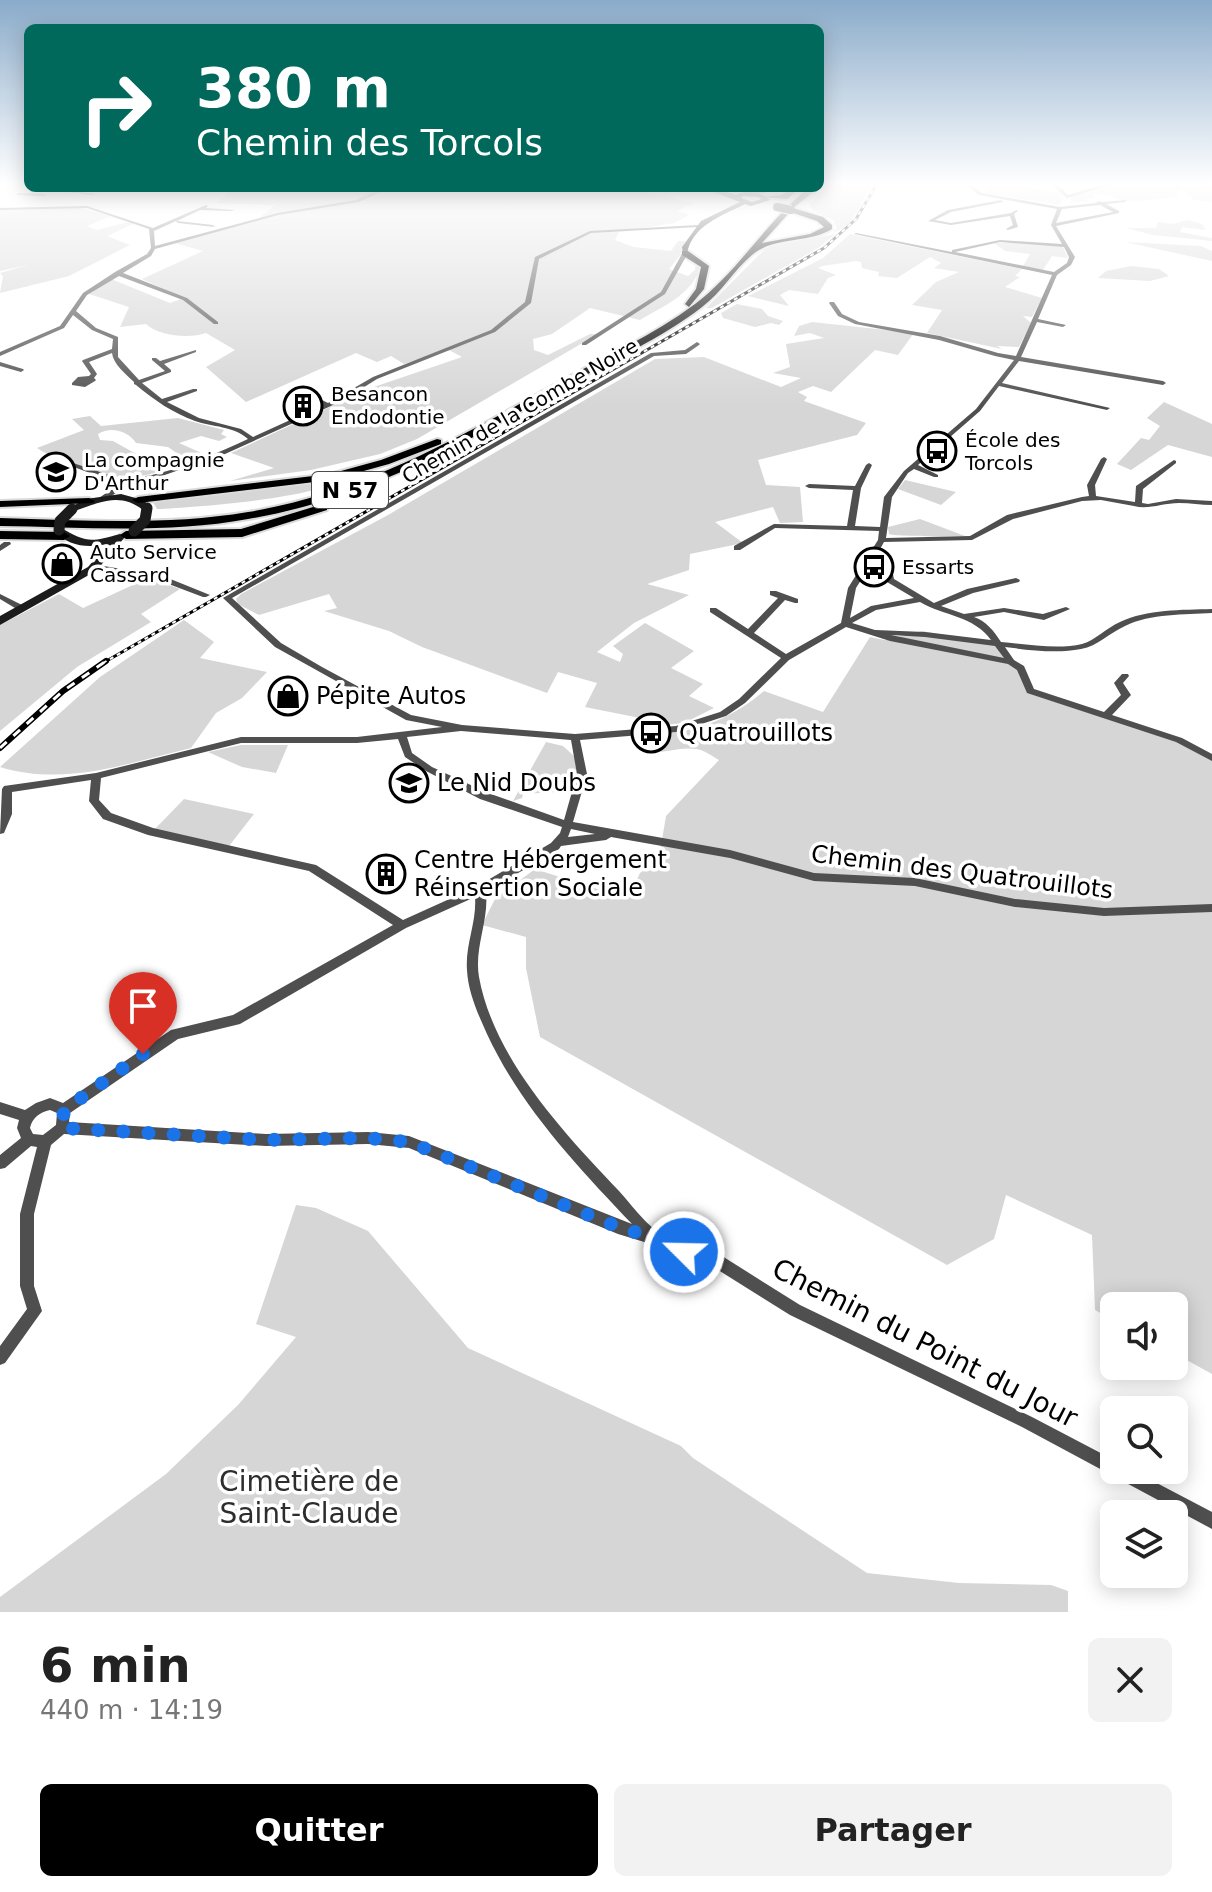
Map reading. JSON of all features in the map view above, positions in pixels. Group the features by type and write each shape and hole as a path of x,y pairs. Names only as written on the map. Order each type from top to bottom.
{"highway":[{"path":"689,304 700,289 705,266 693,257"},
{"name":"N 57","path":"0,515 188,516 251,509 364,478 446,438 689,304 713,284 735,257"},
{"name":"N 57","path":"0,522 199,522 252,515 326,498 429,457 663,328 714,294 743,257"},
{"path":"742,260 746,257"},
{"path":"127,534 242,533 334,504 451,452 663,328"},
{"path":"138,502 331,477 385,462 446,438"},
{"path":"0,504 89,501"},
{"path":"2,543 61,533"}],"main road":[{"path":"0,621 95,566 109,546 147,517 138,502 103,498 89,501 72,509 60,521 61,533 97,551 95,566"},
{"path":"85,543 127,534"}],"street":[{"path":"0,354 62,327 75,313 85,294 145,257"},
{"path":"103,498 132,478 157,476 251,439 327,405 375,378 466,344 510,319 528,303 535,260 540,257"},
{"path":"584,344 663,293 681,257"},
{"path":"977,257 1055,274"},
{"path":"845,624 852,588 882,540 888,497 914,466 968,421 1018,358 1055,274 1070,263 1071,257"},
{"path":"117,273 185,299 216,323"},
{"path":"832,303 840,315 857,323 940,338 1018,358 1163,383"},
{"path":"75,313 94,329 114,335 114,350 119,363 136,383 161,402 185,416 241,432 251,439"},
{"path":"1036,320 1063,325"},
{"name":"Chemin de la Combe Noire","path":"461,728 409,718 278,645 250,617 227,602 228,596 653,354 686,352 697,344"},
{"path":"91,378 94,374 85,361 114,350"},
{"path":"136,383 169,371 157,361 194,351"},
{"path":"0,364 21,370"},
{"path":"997,384 1107,408"},
{"path":"161,402 195,390"},
{"path":"310,396 327,405"},
{"path":"1093,498 1091,485 1104,459"},
{"path":"1138,506 1139,488 1174,462"},
{"path":"68,463 124,483 138,502"},
{"path":"851,526 857,488 869,465"},
{"path":"914,466 936,476"},
{"path":"809,486 857,488"},
{"path":"882,540 972,538 1010,517 1093,498 1138,506 1176,501 1212,503"},
{"path":"737,548 774,526 883,529"},
{"path":"876,552 886,561 890,580 933,606 966,616 989,631 1011,662"},
{"path":"95,566 160,578 206,595"},
{"path":"933,606 970,591 1016,580"},
{"path":"773,593 795,601"},
{"path":"0,596 23,609"},
{"path":"748,634 783,597"},
{"path":"0,830 7,814 4,785 96,776 229,742 346,740 461,728 575,737 677,729 703,723 742,701 786,658 845,624 874,608 921,599"},
{"path":"966,616 1004,610 1044,617 1066,609"},
{"path":"713,610 786,658"},
{"path":"875,633 946,635 1012,649 1080,647 1096,644 1132,620 1212,611"},
{"path":"845,624 1011,662 1021,668 1028,688 1035,693 1200,748 1212,758"},
{"path":"1106,716 1126,695 1118,683 1125,676"},
{"path":"404,735 409,718"},
{"name":"Chemin des Quatrouillots","path":"404,735 408,755 433,771 484,796 568,825 730,854 814,877 915,882 1015,903 1104,912 1212,908"},
{"path":"62,1128 64,1110 175,1034 236,1020 402,925 480,890 560,842 582,774 575,737"},
{"path":"1200,748 1212,743"},
{"path":"96,776 94,801 107,816 184,841 288,860 312,868 402,925"},
{"name":"Chemin des Quatrouillots","path":"560,842 614,834"},
{"path":"480,890 483,907 471,956 484,1019 536,1103 585,1165 655,1239"},
{"path":"29,1140 23,1133 27,1117 44,1105 56,1104 64,1110"},
{"path":"0,1108 27,1117"},
{"path":"0,1358 35,1311 28,1297 27,1214 45,1141 62,1128 266,1140 368,1138 409,1142 618,1227 684,1247"},
{"path":"0,1163 29,1140 45,1141"},
{"path":"618,1227 628,1210"},
{"path":"703,1233 715,1244 714,1259 706,1266 695,1265 686,1258 684,1247 688,1237 703,1233"},
{"name":"Chemin du Point du Jour","path":"714,1259 795,1310 1027,1422 1100,1461"},
{"name":"Chemin du Point du Jour","path":"1143,1484 1212,1521"}],"green space":[{"path":"0,257 106,257 69,276 0,293 3,276 0,273 28,265 0,271"},
{"path":"189,257 679,257 669,269 688,276 695,270 696,260 701,267 683,293 640,320 590,308 552,334 533,339 534,350 548,355 590,334 598,334 417,439 380,454 311,470 230,481 274,468 231,453 371,388 462,357 449,350 404,364 391,356 377,362 356,353 246,402 206,367 235,350 206,333 174,335 146,324 120,327 129,307 89,294 111,279 170,303 184,298 142,279"},
{"path":"757,257 802,257 712,308 706,308"},
{"path":"930,257 897,278 878,276 879,272 862,268 861,262 856,261 822,266 818,268 836,275 828,278 818,294 789,290 780,295 789,306 748,296 823,258"},
{"path":"930,257 964,257 1022,269 1015,276 1020,277 1005,287 1042,298 1032,317 1023,316 1031,323 1019,347 997,346 1002,349 927,333 942,310 912,305 936,282 959,272 934,268 941,263"},
{"path":"1028,257 1051,257 1043,270 1023,266"},
{"path":"1131,266 1159,269 1169,276 1150,281 1098,278 1106,271"},
{"path":"737,304 762,309 768,316 783,321 779,325 771,323 755,327 723,318 721,313"},
{"path":"812,322 914,333 898,355 875,350 831,392 813,386 798,392 807,397 804,401 866,423 857,435 758,460 766,485 800,487 803,522 780,523 773,507 715,522 743,543 690,554 689,570 647,584 689,595 634,623 597,652 620,662 623,654 613,646 645,623 694,651 671,668 703,684 689,696 714,708 684,723 631,728 640,718 585,707 597,683 558,672 547,693 422,647 389,631 324,611 337,608 329,594 259,615 238,604 236,599 241,594 388,515 655,359 704,357 781,387 801,378 773,373 790,367 786,344 824,338 810,333 794,336 799,326"},
{"path":"1164,402 1212,424 1212,457 1168,445 1131,470 1117,464 1141,438 1149,440 1160,426 1147,418"},
{"path":"90,416 101,426 178,418 224,430 221,434 227,437 219,441 201,436 179,443 206,455 188,461 168,447 136,443 129,435 119,431 108,430 98,434 100,440 113,441 163,469 126,478 91,471 37,448 84,430 72,419"},
{"path":"356,473 319,489 262,500 157,509 153,502 203,493"},
{"path":"905,480 956,492 941,505 898,489"},
{"path":"920,519 965,536 889,534 888,527"},
{"path":"148,578 180,589 141,614 151,622 77,667 0,731 0,625 59,594 83,608"},
{"path":"184,620 214,642 200,658 267,672 242,698 216,713 191,748 120,766 72,774 24,773 0,767 100,677"},
{"path":"922,631 997,644 1016,666 1028,693 1197,748 1212,759 1212,1374 1188,1361 1188,1292 1100,1292 1100,1313 1095,1310 1092,1235 1006,1195 994,1239 947,1265 540,1037 526,968 526,937 482,925 495,899 535,869 628,899 640,873 659,858 666,816 719,760 696,749 646,750 633,737 703,726 733,713 764,691 823,712 870,637 885,640"},
{"path":"546,742 563,746 575,757 577,775 572,791 523,794 522,798 513,801"},
{"path":"241,745 288,745 276,773 242,767 208,752"},
{"path":"184,799 254,814 229,846 154,830"},
{"name":"Cimetière de Saint-Claude","path":"296,1205 316,1208 368,1231 468,1348 681,1446 693,1458 867,1573 959,1583 1051,1585 1068,1591 1068,1612 0,1612 0,1597 166,1474 238,1405 296,1337 256,1324"}],"railway":[{"path":"104,663 808,257"},
{"path":"0,748 63,691 104,663"}],"place":[{"name":"Besancon Endodontie","path":"303,406"},
{"name":"École des Torcols","path":"937,451"},
{"name":"La compagnie D'Arthur","path":"56,472"},
{"name":"Auto Service Cassard","path":"62,564"},
{"name":"Essarts","path":"874,567"},
{"name":"Pépite Autos","path":"288,696"},
{"name":"Quatrouillots","path":"651,733"},
{"name":"Le Nid Doubs","path":"409,783"},
{"name":"Centre Hébergement Réinsertion Sociale","path":"386,874"}],"route":[{"path":"143,1054 64,1110 66,1115 62,1128 266,1140 368,1138 409,1142 618,1227 684,1247 684,1252"}]}
